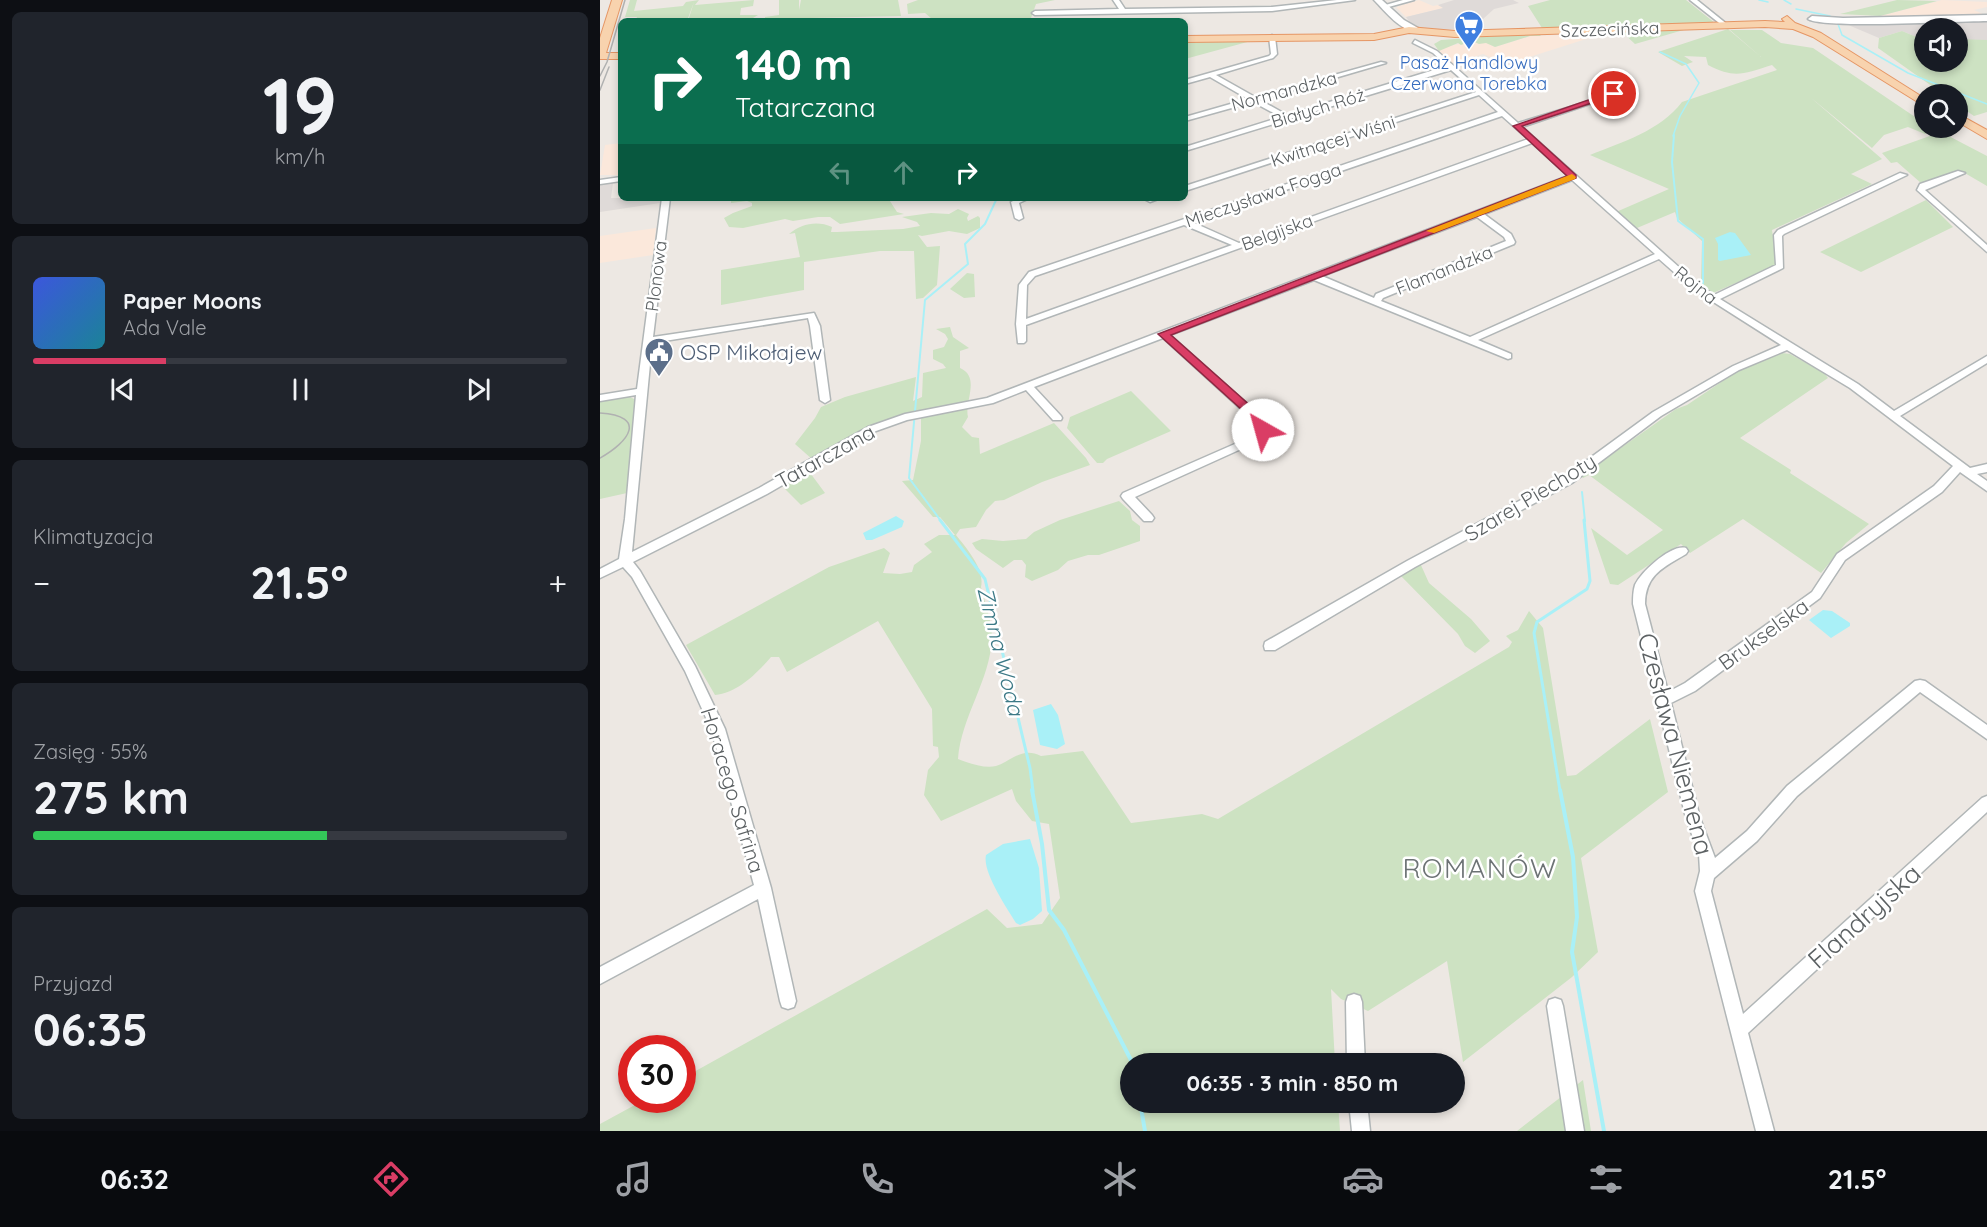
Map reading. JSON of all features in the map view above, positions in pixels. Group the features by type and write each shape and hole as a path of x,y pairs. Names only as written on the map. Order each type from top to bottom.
{"main road":[{"path":"617,0 600,54 618,54"},
{"name":"Szczecińska","path":"1424,39 1455,34 1799,21 1987,18"},
{"path":"1799,21 1813,29 1821,26 1825,34 1914,90"},
{"path":"1799,21 1817,35 1914,97"},
{"name":"Szczecińska","path":"1821,26 1843,21"},
{"path":"1188,39 1374,37 1401,31 1424,39"},
{"path":"1968,123 1987,135"},
{"path":"1968,129 1987,141"}],"street":[{"path":"1116,0 1123,11"},
{"path":"1267,0 1275,9"},
{"path":"1035,13 1275,9 1352,0"},
{"name":"Rojna","path":"1378,0 1385,6 1401,31 1424,39 1452,68 1573,177 1713,299 1854,386 1987,487"},
{"path":"1385,6 1411,0"},
{"path":"1693,0 1725,25"},
{"path":"1188,81 1271,57 1274,54 1272,37"},
{"name":"Normandzka","path":"1188,118 1383,63"},
{"name":"Białych Róż","path":"1188,148 1452,68"},
{"path":"1211,75 1287,118"},
{"name":"Kwitnącej Wiśni","path":"1188,188 1480,93"},
{"path":"1517,126 1614,94"},
{"name":"Mieczysława Fogga","path":"1021,324 1024,281 1032,274 1503,113"},
{"name":"Belgijska","path":"1021,324 1533,140"},
{"path":"1960,173 1923,186 1921,190 1983,239 1987,249"},
{"path":"1713,299 1780,266 1778,235 1781,232 1903,175"},
{"name":"Tatarczana","path":"600,574 796,473 858,435 906,417 978,404 1028,387 1573,177"},
{"path":"600,182 618,179"},
{"name":"Plonowa","path":"626,561 648,341 666,201"},
{"path":"1019,201 1015,203 1020,218"},
{"name":"Flamandzka","path":"1477,213 1508,236 1511,242 1379,297 1376,303 1508,356"},
{"path":"1185,222 1240,246"},
{"path":"1471,340 1660,255"},
{"path":"1313,276 1376,303"},
{"path":"648,341 813,316 825,400"},
{"path":"1021,324 1021,341"},
{"path":"1148,518 1127,496 1257,438 1263,430 1258,419 1164,334"},
{"name":"Szarej Piechoty","path":"1270,646 1411,564 1568,480 1657,414 1736,368 1787,346"},
{"path":"1895,415 1987,359"},
{"path":"1028,387 1057,418"},
{"path":"600,398 643,390"},
{"path":"1965,469 1987,468"},
{"name":"Brukselska","path":"1665,700 1683,692 1816,595 1841,557 1965,469"},
{"path":"629,540 643,546 658,545"},
{"name":"Czesława Niemena","path":"1682,550 1648,573 1641,582 1638,597 1693,818 1706,852 1709,873 1703,891 1766,1131"},
{"name":"Horacego Safrina","path":"626,561 636,574 709,706 763,888 788,1001"},
{"path":"1709,873 1752,836 1792,791 1920,685 1987,734"},
{"name":"Flandryjska","path":"1740,1029 1987,803"},
{"path":"600,976 763,888"},
{"path":"1354,1002 1356,1053"},
{"path":"1555,1006 1575,1131"},
{"path":"1359,1113 1360,1131"}],"shaded area":[{"path":"1419,0 1444,8 1406,17 1396,7"},
{"path":"1454,0 1513,0 1519,3 1494,9 1483,19 1470,23 1482,26 1484,29 1429,30 1413,27 1406,17 1443,8 1438,5"},
{"path":"1942,0 1987,2 1987,7 1974,10 1987,16 1880,16"},
{"path":"1968,21 1987,21 1987,40 1968,41"},
{"path":"1914,23 1914,36 1902,31 1879,38 1846,24"},
{"path":"1602,34 1507,64 1483,54 1452,64 1437,49 1472,41 1486,42 1495,47 1530,36"},
{"path":"618,143 618,175 600,175 605,145"},
{"path":"613,183 611,198 618,198 618,201 660,201 660,203 600,212 600,184"},
{"path":"656,228 653,255 600,263 600,236"}],"green space":[{"path":"630,0 637,0 634,11 683,6 686,2 699,0 695,5 754,0 753,6 741,8 740,15 758,15 753,18 689,18 694,2 688,18 625,17"},
{"path":"779,0 799,0 799,10 801,0 898,0 901,16 765,18 779,15"},
{"path":"918,0 1055,0 1036,4 1031,18 931,18 925,13 908,14 907,4"},
{"path":"1550,0 1686,0 1715,23 1542,28 1528,6"},
{"path":"1897,0 1937,1 1880,16 1840,14"},
{"path":"1687,29 1635,44 1621,31"},
{"path":"1728,29 1761,57 1730,30 1762,30 1781,43 1813,48 1914,116 1914,129 1908,127 1884,135 1872,148 1810,97 1882,159 1851,174 1872,184 1772,230 1777,265 1713,293 1701,284 1702,241 1677,218 1675,212 1637,228 1616,212 1669,189 1590,155 1652,128 1663,121 1682,102 1777,70 1772,65 1746,73 1732,74 1708,65 1706,57 1684,56 1693,62 1682,66 1658,52"},
{"path":"1902,31 1914,36 1914,72 1968,72 1968,39 1987,40 1987,112 1974,116 1968,112 1968,84 1929,84 1878,48 1879,38"},
{"path":"1538,33 1541,36 1530,36 1495,47 1472,41 1461,45 1458,43 1439,51 1434,44 1441,40"},
{"path":"1245,40 1251,41 1188,58 1188,41"},
{"path":"1924,138 1952,138 1987,156 1987,186 1963,172 1921,183 1897,162 1891,163 1882,153"},
{"path":"1926,200 1953,227 1861,272 1820,252"},
{"path":"747,201 890,201 897,212 904,214 840,224 830,217 818,217 793,221 785,219 743,228 729,227 724,218 752,206 752,203"},
{"path":"958,209 969,214 968,221 978,216 980,228 967,234 949,231 918,235 927,247 940,246 937,285 923,298 916,299 914,251 880,251 804,262 804,290 721,305 721,270 800,257 795,233 789,234 799,228 821,224 832,227 831,232 903,229 920,226 917,222 902,217 931,213 949,214"},
{"path":"967,273 974,274 975,297 964,298 950,289"},
{"path":"950,327 953,337 969,348 960,351 960,368 970,377 971,384 968,417 962,427 972,437 979,438 980,454 1054,423 1090,465 1042,482 1004,500 995,501 986,510 976,527 960,529 956,535 978,566 992,632 986,669 964,728 958,759 992,767 1023,753 1034,753 1041,756 1083,751 1131,823 1202,814 1218,819 1509,647 1512,642 1506,636 1518,630 1529,611 1543,628 1567,776 1576,775 1650,719 1668,792 1581,858 1598,952 1572,977 1465,1060 1465,1053 1462,1053 1447,961 1368,1011 1341,999 1331,989 1334,1053 1120,1053 1120,1113 1339,1113 1340,1131 600,1131 600,1124 620,1113 696,1113 696,1071 987,909 1007,928 1042,924 1060,898 1049,824 1032,821 1016,801 1012,789 941,821 924,795 928,770 939,757 938,747 933,746 932,709 878,621 787,672 779,657 771,657 753,676 739,686 715,695 686,645 829,567 884,548 890,553 883,573 912,572 914,565 932,552 924,544 939,535 955,535 940,517 933,517 902,481 913,480 921,441 921,410 878,424 813,460 795,444 821,407 845,397 916,377 913,401 922,397 923,373 946,368 933,359 933,350 944,347 948,339 945,334 936,329"},
{"path":"1782,353 1790,354 1824,373 1828,378 1740,438 1869,524 1846,543 1821,573 1743,519 1690,553 1681,544 1618,585 1610,584 1591,528 1627,555 1663,530 1589,475 1583,478 1581,476 1676,409 1687,405 1742,368"},
{"path":"1131,391 1171,431 1107,459 1103,463 1097,463 1067,428 1070,417"},
{"path":"626,395 638,401 627,493 600,499 600,400"},
{"path":"808,470 825,493 801,505 781,485"},
{"path":"1119,501 1130,511 1132,520 1140,526 1140,541 1099,555 1088,555 1068,561 1058,570 1032,581 1025,577 1026,565 1022,560 1014,560 1003,568 976,549 972,543 982,539 1003,541 1026,539 1034,532 1060,520"},
{"path":"1420,563 1429,583 1471,619 1490,641 1475,653 1465,646 1458,634 1399,574"},
{"path":"1583,1080 1591,1131 1517,1131"}],"water":[{"path":"1730,232 1735,233 1751,255 1718,260 1718,244 1715,238"},
{"path":"896,516 904,521 902,527 872,540 866,540 863,533"},
{"path":"1823,610 1832,611 1850,623 1850,626 1831,638 1809,620"},
{"path":"1051,704 1058,715 1065,744 1057,749 1040,745 1033,710"},
{"path":"1030,839 1039,868 1042,911 1033,919 1020,925 1016,923 991,880 986,855 1003,844"}],"waterway":[{"path":"1759,0 1768,2"},
{"path":"1784,0 1791,4"},
{"path":"1796,9 1830,16"},
{"path":"1838,24 1842,35 1908,73 1987,104"},
{"path":"1660,52 1686,64 1699,83 1680,116 1673,136"},
{"path":"1674,135 1672,162 1678,221 1703,239 1703,283"},
{"name":"Zimna Woda","path":"941,521 909,478 925,300 968,264 965,244 985,224 996,201"},
{"path":"1582,492 1585,521"},
{"name":"Zimna Woda","path":"940,520 985,579 1030,768 1033,791"},
{"path":"1560,791 1534,633 1537,622 1587,589 1590,581 1584,520"},
{"name":"Zimna Woda","path":"1032,790 1042,844 1049,910 1064,930 1127,1053"},
{"path":"1560,790 1573,857 1577,917 1572,952 1604,1131"},
{"name":"Zimna Woda","path":"1142,1113 1145,1131"}],"tram line":[{"path":"620,18 625,0"},
{"path":"600,76 607,62 618,24"},
{"path":"600,90 609,67"},
{"path":"600,413 615,415 629,424 629,431 625,438 600,458"}],"slow traffic":[{"path":"1431,231 1572,177"}],"place":[{"name":"Pasaż Handlowy Czerwona Torebka","path":"1469,50"},
{"name":"OSP Mikołajew","path":"659,378"}],"district":[{"name":"ROMANÓW","path":"1480,868"}],"route":[{"path":"1263,430 1258,419 1164,334 1573,177 1517,126 1614,94"}]}
